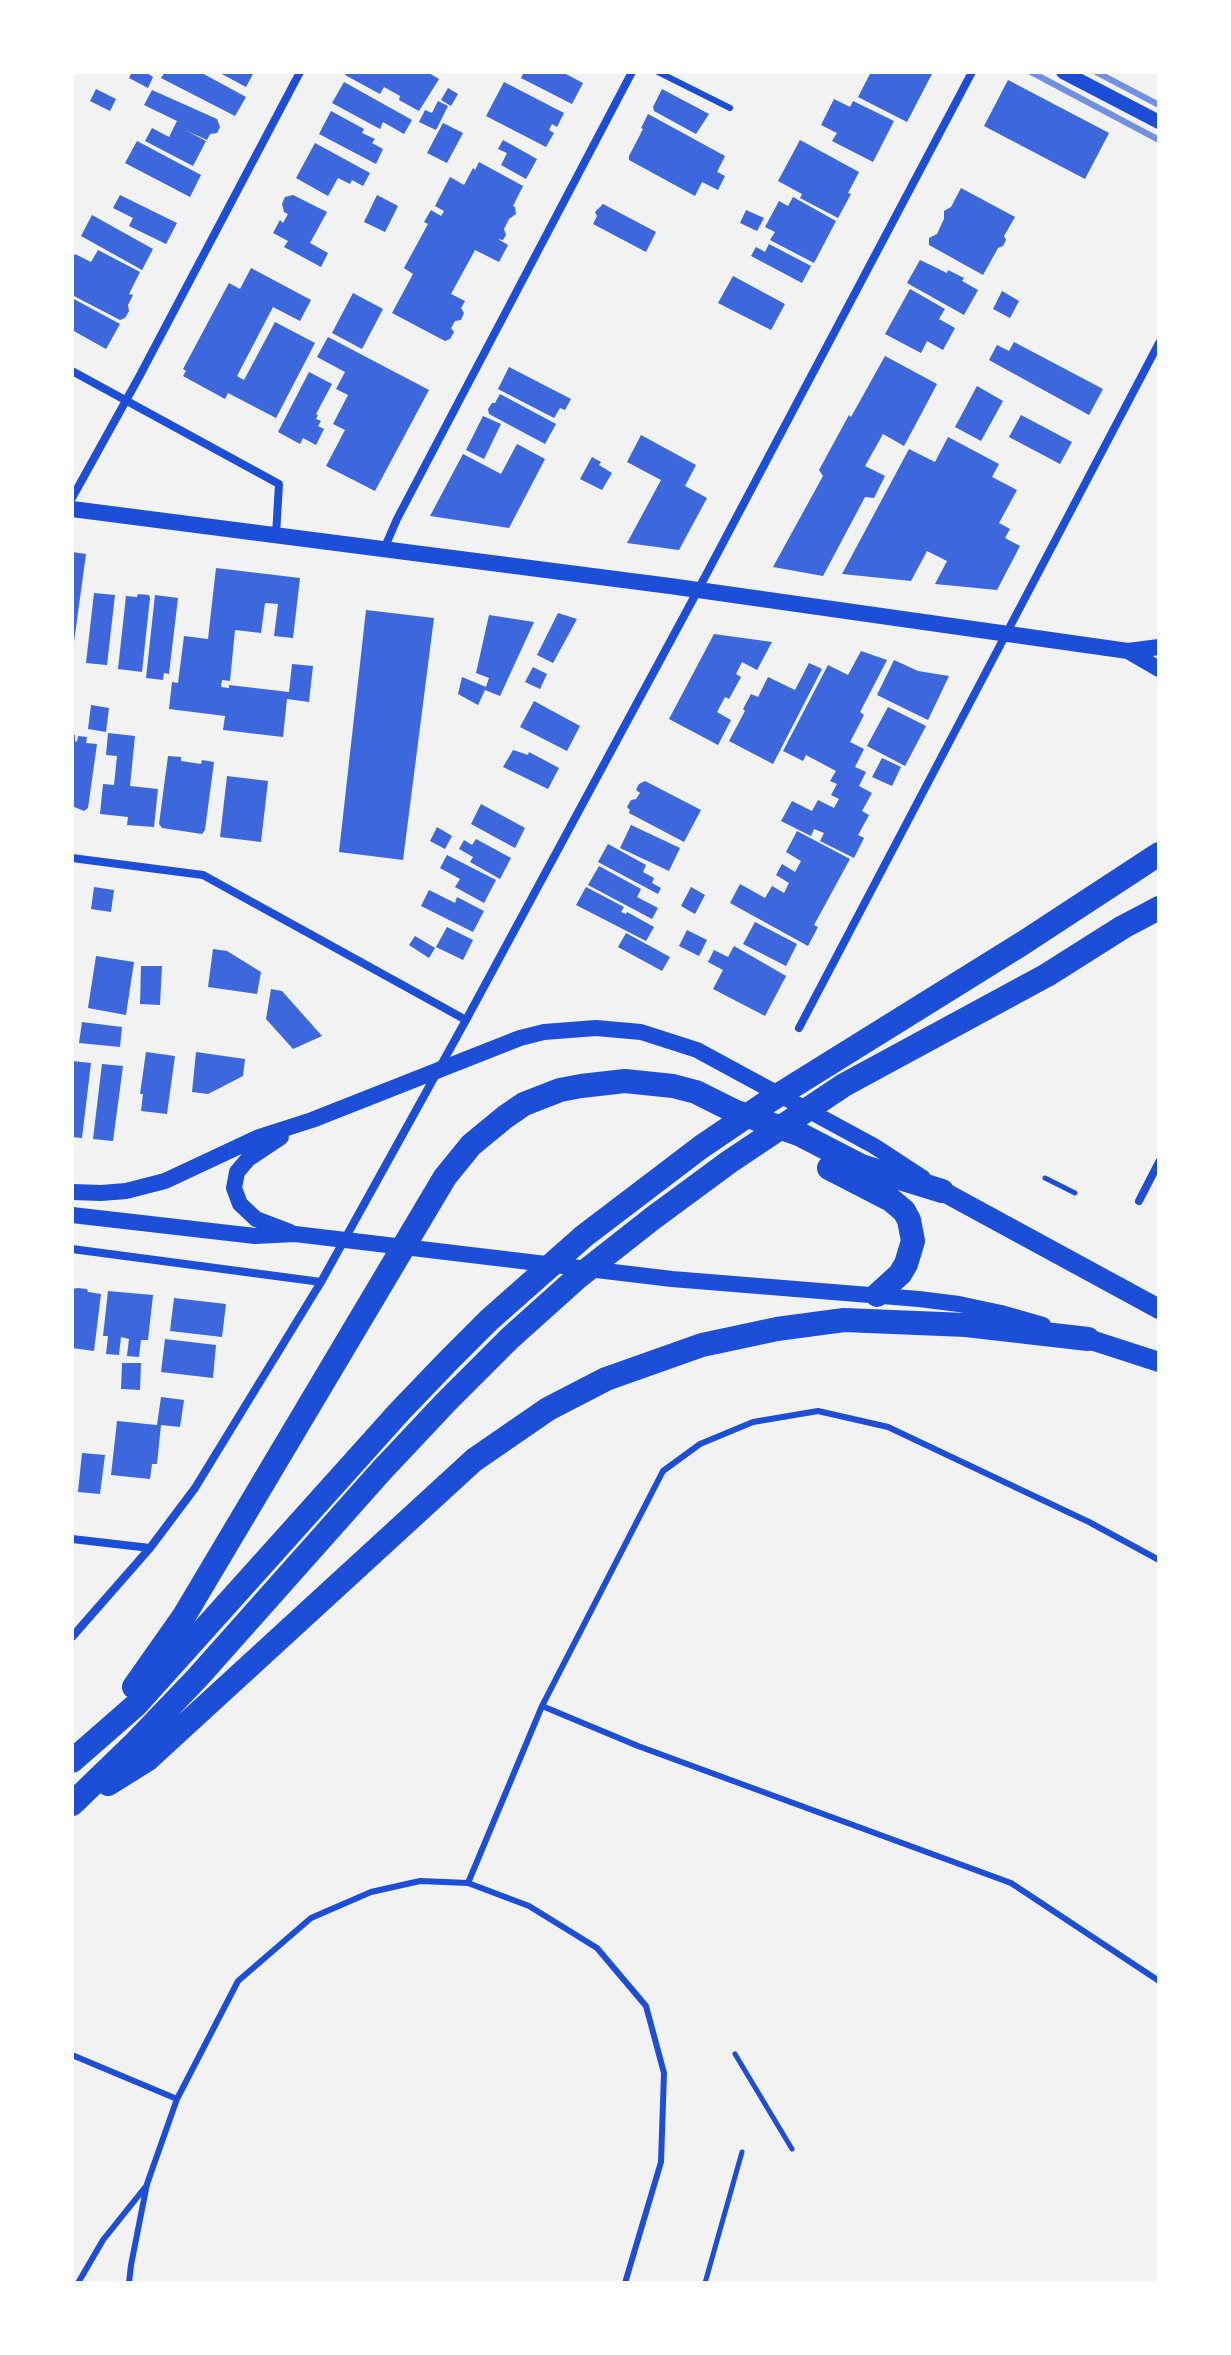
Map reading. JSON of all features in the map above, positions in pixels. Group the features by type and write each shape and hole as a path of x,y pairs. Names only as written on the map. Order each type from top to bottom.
{"highway":[{"path":"72,1759 136,1705 374,1439 448,1361 584,1236 701,1147 769,1101 1023,943 1159,854"},
{"path":"1123,927 1159,895"},
{"path":"72,1805 198,1677 446,1402 510,1338 578,1277 729,1162 844,1085 1047,975 1159,908"},
{"path":"72,1759 123,1700 166,1643 433,1195 471,1145 524,1104 560,1090 625,1081 651,1082 696,1092 734,1111 786,1146 863,1164 942,1191"},
{"path":"863,1164 904,1211 913,1241 906,1264 877,1295"},
{"path":"72,1805 148,1759 474,1460 548,1409 606,1379 702,1345 777,1329 844,1320 966,1325 1088,1339"}],"main road":[{"path":"72,509 698,590 1128,651 1159,647"},
{"path":"1128,651 1159,669"},
{"path":"72,1192 113,1192 155,1184 259,1137 312,1120 520,1038 544,1032 596,1028 641,1032 680,1043 713,1058 863,1164"},
{"path":"300,1234 256,1219 235,1197 235,1180 237,1172 248,1159 266,1145 312,1120"},
{"path":"942,1191 1159,1309"},
{"path":"72,1215 255,1236 300,1234 672,1279 959,1304 1001,1313 1159,1362"}],"street":[{"path":"72,498 300,72"},
{"path":"384,549 632,72"},
{"path":"72,1637 150,1548 195,1488 321,1282 698,590 972,72"},
{"path":"1063,72 1159,122"},
{"path":"799,1028 1159,343"},
{"path":"72,371 279,484 276,535"},
{"path":"72,858 203,875 466,1020"},
{"path":"1139,1201 1159,1162"},
{"path":"72,1249 321,1282"},
{"path":"72,1539 150,1548"}],"lane":[{"path":"658,72 730,108"},
{"path":"468,1883 542,1706 663,1471 700,1444 753,1422 818,1411 888,1427 1089,1522 1159,1560"},
{"path":"542,1706 638,1746 1011,1883 1159,1981"},
{"path":"129,2283 147,2184 177,2099 238,1981 311,1918 371,1892 420,1881 468,1883 529,1906 597,1948 646,2006 664,2073 661,2162 625,2283"},
{"path":"72,2055 177,2099"},
{"path":"78,2283 103,2240 147,2184"}],"path":[{"path":"1045,1178 1075,1193"},
{"path":"735,2054 792,2149"},
{"path":"705,2283 742,2152"}],"building":[{"path":"132,72 145,72 153,77 148,88 129,78"},
{"path":"165,72 200,72 246,97 235,116 161,78"},
{"path":"218,72 254,72 246,87"},
{"path":"347,72 427,72 439,79 419,111 384,87 380,94 345,75"},
{"path":"524,72 562,72 583,83 572,104 521,78"},
{"path":"871,72 933,72 907,122 858,97"},
{"path":"1008,80 1109,133 1085,179 984,126"},
{"path":"344,82 412,120 404,134 383,122 380,129 332,103"},
{"path":"504,82 564,113 557,127 552,124 549,130 554,133 546,147 486,116"},
{"path":"448,88 458,94 451,106 441,100"},
{"path":"96,89 116,99 110,111 90,101"},
{"path":"662,89 709,114 696,134 654,111"},
{"path":"152,90 217,119 220,127 207,140 185,130 206,141 193,166 145,141 152,128 169,137 177,121 144,105"},
{"path":"834,99 850,107 853,101 894,121 873,162 832,141 837,133 821,125"},
{"path":"438,101 448,106 436,130 419,122 425,110 432,113"},
{"path":"331,111 364,129 362,133 375,139 372,143 383,149 376,164 319,134"},
{"path":"648,114 725,156 717,172 725,176 718,190 702,182 695,196 629,160"},
{"path":"443,123 463,133 447,163 427,153"},
{"path":"503,140 537,159 526,179 501,165 507,153 498,149"},
{"path":"800,140 859,172 838,218 800,198 802,194 778,181"},
{"path":"137,141 201,175 190,197 125,163"},
{"path":"315,143 370,173 363,186 338,178 328,196 296,178"},
{"path":"479,162 523,186 513,206 516,214 504,229 506,235 503,240 498,239 508,245 499,262 475,250 451,294 465,301 461,308 464,313 451,328 454,332 450,339 445,341 392,313 413,274 404,268 428,224 424,222 431,210 441,216 444,211 435,206 450,177 464,185"},
{"path":"961,188 1015,217 1004,236 1003,246 998,248 983,275 929,245 929,238 937,234 944,219 944,211 951,207"},
{"path":"120,195 177,223 166,244 129,226 133,218 113,208"},
{"path":"293,195 327,212 310,243 328,253 321,267 284,247 288,241 273,233 280,220 283,223 288,214 284,212 282,204 285,197"},
{"path":"377,195 398,206 385,232 364,222"},
{"path":"793,197 836,221 814,263 770,240 775,232 765,227 779,201 788,206"},
{"path":"603,204 656,232 646,252 593,224 597,216 595,212"},
{"path":"746,210 764,218 757,231 740,223"},
{"path":"92,215 153,249 142,270 81,236"},
{"path":"769,244 811,266 802,283 751,256 756,247 765,252"},
{"path":"98,250 140,272 129,294 133,295 128,305 129,311 120,320 72,295 72,259 75,254 91,262"},
{"path":"920,260 964,278 962,281 978,290 964,315 907,283"},
{"path":"251,268 311,300 300,321 273,307 237,376 244,380 275,322 315,343 276,418 228,393 225,399 183,376 186,371 183,369 229,283 240,289"},
{"path":"733,276 785,304 771,330 718,303"},
{"path":"910,289 945,309 939,319 955,328 943,350 927,341 921,353 885,334"},
{"path":"1002,291 1019,301 1010,318 993,309"},
{"path":"353,293 383,309 362,349 332,333"},
{"path":"72,298 120,324 106,349 72,330"},
{"path":"328,337 429,390 375,491 326,466 345,430 333,424 348,395 336,389 345,372 317,357"},
{"path":"1014,342 1103,389 1089,415 989,360 997,345 1009,351"},
{"path":"885,356 937,384 926,405 904,446 883,434 865,466 885,476 874,498 865,497 823,576 773,567 823,476 819,470"},
{"path":"509,367 571,399 565,410 560,408 554,418 498,389"},
{"path":"309,372 332,384 316,414 316,419 321,421 318,426 324,429 316,445 303,438 300,444 278,432"},
{"path":"977,386 1003,401 981,441 955,427"},
{"path":"500,394 556,424 545,444 489,414 488,409"},
{"path":"1021,415 1072,442 1060,464 1009,437"},
{"path":"483,416 501,424 484,459 466,450"},
{"path":"641,435 696,465 685,486 707,498 679,550 627,543 661,480 627,462"},
{"path":"948,437 999,464 992,477 1017,490 999,523 1010,529 1005,538 1020,546 997,590 935,584 947,561 927,551 911,581 842,574 909,449 935,462"},
{"path":"517,444 545,459 509,528 430,516 463,454 501,474"},
{"path":"592,457 612,473 602,490 580,479"},
{"path":"72,552 86,554 74,642 72,642"},
{"path":"216,568 300,578 293,638 274,636 278,604 265,603 261,633 235,630 230,681 222,680 221,687 229,688 229,685 289,692 292,664 313,666 309,702 287,699 283,737 223,730 225,716 169,709 172,682 178,683 184,636 208,639"},
{"path":"94,593 115,595 107,665 86,663"},
{"path":"138,594 149,595 150,598 142,672 118,669 126,596 137,597"},
{"path":"155,595 178,598 169,674 164,673 163,680 146,678"},
{"path":"366,610 434,618 403,860 339,852"},
{"path":"558,613 577,619 553,663 537,655"},
{"path":"489,615 534,622 500,696 485,690 478,705 458,694 462,677 486,687 489,678 476,673"},
{"path":"714,634 772,642 757,670 742,662 736,674 741,677 729,699 725,697 717,712 731,720 718,745 669,719"},
{"path":"861,651 887,660 860,712 864,715 850,742 864,749 855,767 866,772 859,786 872,793 862,811 869,815 858,835 864,838 854,858 820,841 824,833 814,829 811,836 781,821 792,801 812,811 818,800 834,808 839,799 831,795 837,784 830,781 836,771 806,755 803,761 783,751 828,665 848,675"},
{"path":"894,660 918,671 949,676 928,720 877,695"},
{"path":"809,663 822,669 773,764 729,741 751,694 758,697 768,677 795,690"},
{"path":"533,667 547,674 540,689 525,682"},
{"path":"534,701 580,726 567,751 520,727"},
{"path":"91,705 109,708 106,732 88,729"},
{"path":"888,707 926,726 905,766 867,746"},
{"path":"108,733 135,736 130,786 158,789 154,827 127,825 128,817 100,814 103,784 114,785 117,756 106,755"},
{"path":"72,735 75,735 77,742 78,736 87,737 86,743 97,744 88,808 84,811 72,806"},
{"path":"513,750 528,755 529,752 559,768 548,789 503,767"},
{"path":"168,756 201,764 202,760 214,762 202,834 162,828 159,824"},
{"path":"882,758 901,767 892,786 872,777"},
{"path":"227,776 268,781 261,842 220,837"},
{"path":"645,781 701,810 684,842 629,813 627,807 640,793 636,790 639,784"},
{"path":"481,804 525,828 515,848 471,824"},
{"path":"631,825 680,848 669,871 620,848"},
{"path":"437,827 452,836 445,849 430,841"},
{"path":"797,831 850,859 814,925 818,927 808,946 730,903 740,884 765,898 772,886 784,893 789,883 776,875 782,864 795,872 801,861 786,852"},
{"path":"476,839 511,858 500,879 470,862 473,857 459,849 464,840 472,845"},
{"path":"608,844 646,865 643,872 654,878 652,883 661,888 658,894 598,862"},
{"path":"447,855 496,880 484,903 455,887 460,879 440,868"},
{"path":"599,866 641,889 637,897 658,908 652,919 588,885"},
{"path":"94,887 114,890 111,912 91,909"},
{"path":"586,887 624,907 621,912 627,912 654,927 646,941 576,905"},
{"path":"691,887 705,895 695,914 681,906"},
{"path":"429,890 455,903 457,897 484,911 473,932 421,906"},
{"path":"755,922 797,944 786,966 743,944"},
{"path":"447,927 473,940 463,960 436,947"},
{"path":"687,930 707,940 699,956 679,946"},
{"path":"626,933 670,957 662,971 618,947"},
{"path":"415,936 435,948 429,958 409,945"},
{"path":"734,946 786,976 765,1016 713,989 723,970 708,962 714,950 728,957"},
{"path":"213,949 227,951 261,972 257,994 208,987"},
{"path":"96,956 134,962 126,1015 88,1008"},
{"path":"141,966 162,966 160,1005 140,1004"},
{"path":"271,989 282,991 322,1036 293,1049 266,1019"},
{"path":"82,1022 122,1027 120,1047 79,1043"},
{"path":"146,1052 175,1056 167,1114 141,1111 143,1094 140,1094"},
{"path":"196,1052 245,1059 243,1076 208,1094 192,1092"},
{"path":"72,1061 91,1063 82,1138 72,1137"},
{"path":"102,1064 123,1066 113,1141 93,1139"},
{"path":"72,1289 101,1294 94,1351 72,1348"},
{"path":"108,1291 153,1295 148,1340 141,1340 139,1357 127,1356 129,1339 121,1337 119,1355 106,1354 108,1336 103,1336"},
{"path":"174,1298 226,1304 222,1337 170,1331"},
{"path":"165,1339 216,1345 213,1378 161,1372"},
{"path":"122,1363 141,1363 140,1390 121,1389"},
{"path":"161,1397 184,1400 180,1427 161,1425 157,1464 152,1464 150,1479 111,1475 117,1421 157,1425"},
{"path":"82,1453 105,1455 100,1494 78,1492"}],"railway":[{"path":"1031,72 1159,140"},
{"path":"1096,72 1159,105"}]}
